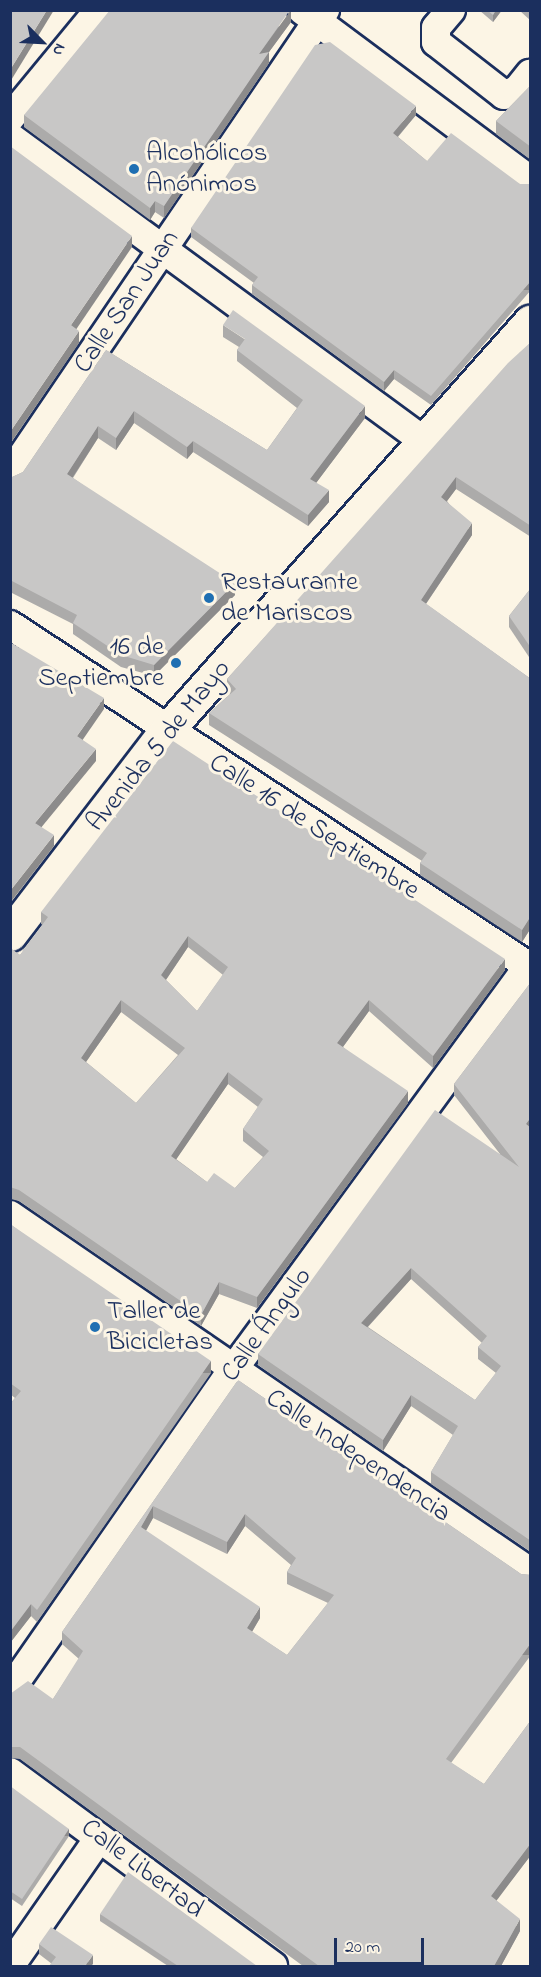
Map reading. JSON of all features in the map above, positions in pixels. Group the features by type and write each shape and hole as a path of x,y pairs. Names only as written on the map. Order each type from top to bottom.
{"main road":[{"name":"Avenida 5 de Mayo","path":"10,934 166,731 531,322"}],"street":[{"path":"10,118 99,10"},
{"path":"451,10 436,28 436,42 504,95 518,90 531,74"},
{"path":"314,14 531,180"},
{"name":"Calle San Juan","path":"10,474 162,249 314,14"},
{"path":"10,137 424,441"},
{"name":"Calle 16 de Septiembre","path":"10,625 166,731 530,966"},
{"name":"Calle Ángulo","path":"10,1690 232,1371 530,966"},
{"name":"Calle Independencia","path":"10,1215 232,1371 531,1572"},
{"name":"Calle Libertad","path":"10,1773 273,1966"},
{"path":"10,1966 99,1838"}],"building":[{"path":"10,10 47,10 10,70"},
{"path":"110,10 290,10 259,54 269,52 164,206 155,201 150,208 24,115"},
{"path":"330,42 416,106 393,133 427,161 451,133 520,184 531,184 531,281 431,396 394,370 384,382 252,285 258,277 191,228 315,45"},
{"path":"531,85 531,147 496,121"},
{"path":"10,146 132,236 71,325 79,331 10,432"},
{"path":"233,310 365,406 310,479 329,490 308,515 193,441 187,447 134,411 116,438 98,426 67,474 235,583 154,665 121,655 73,623 77,615 10,580 10,478 23,472 106,350 267,450 303,400 237,350 245,339 223,325"},
{"path":"531,342 531,526 456,477 441,497 472,523 421,600 531,679 531,920 529,919 522,930 420,863 427,853 209,713 236,689 227,679 508,363"},
{"path":"531,588 531,648 509,616"},
{"path":"10,642 104,698 77,736 96,749 35,823 54,835 10,891"},
{"path":"173,741 505,959 433,1056 369,1000 337,1043 408,1091 257,1297 219,1282 201,1315 19,1190 10,1187 10,948 20,955 48,917 41,912","holes":["188,936 228,967 197,1011 161,975","121,1000 185,1048 136,1103 81,1058","228,1072 263,1099 243,1129 269,1151 235,1188 214,1173 207,1182 171,1156"]},
{"path":"531,982 531,1117 526,1124 531,1128 531,1541 431,1472 458,1426 411,1395 383,1440 258,1354 435,1110 519,1167 454,1084","holes":["411,1268 487,1336 478,1347 501,1366 475,1400 361,1323"]},
{"path":"10,1224 211,1361 37,1610 31,1604 10,1632 10,1404 21,1391 10,1383"},
{"path":"238,1380 521,1574 531,1575 531,1643 446,1759 484,1784 531,1720 531,1843 491,1896 520,1919 494,1966 319,1966 20,1747 10,1747 10,1694 28,1681 53,1699 83,1651 62,1632","holes":["153,1506 227,1542 245,1514 296,1558 287,1572 334,1595 287,1655 247,1628 260,1607 141,1527"]},
{"path":"10,1786 69,1829 22,1899 10,1891"},
{"path":"128,1872 257,1966 178,1966 100,1914"},
{"path":"51,1927 93,1955 85,1966 49,1966 56,1957 39,1944"}],"place":[{"name":"Alcohólicos Anónimos","path":"134,169"},
{"name":"Restaurante de Mariscos","path":"209,598"},
{"name":"16 de Septiembre","path":"176,663"},
{"name":"Taller de Bicicletas","path":"95,1327"}]}
